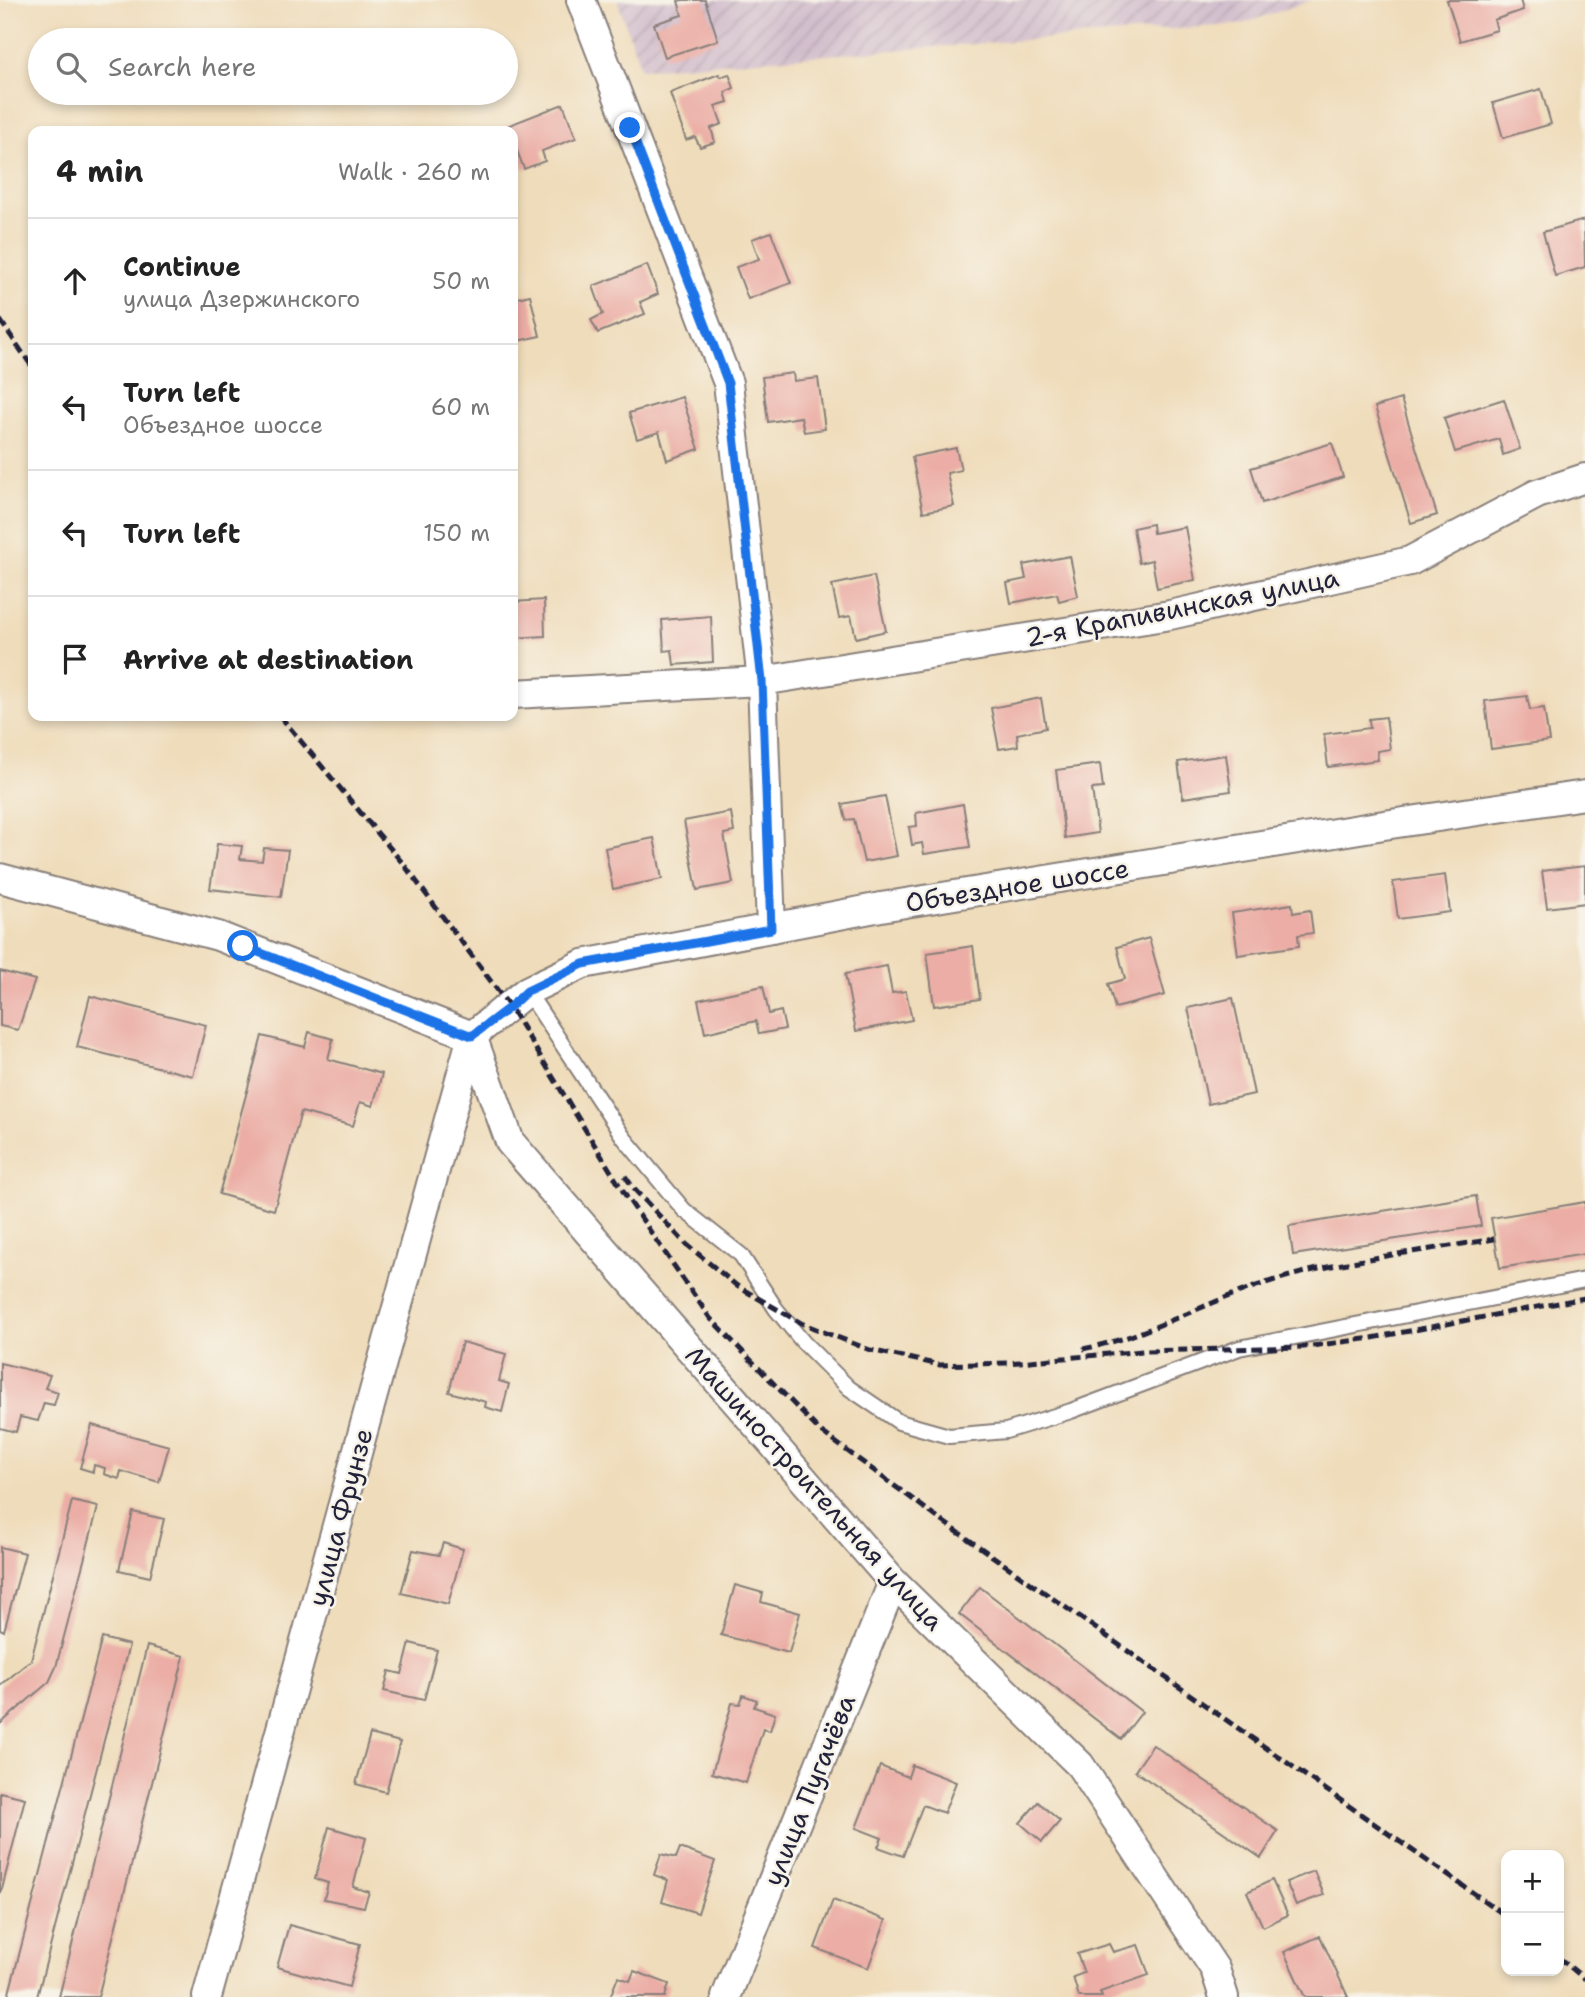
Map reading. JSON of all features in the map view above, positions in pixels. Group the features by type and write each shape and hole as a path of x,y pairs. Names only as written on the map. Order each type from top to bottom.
{"street":[{"path":"581,0 728,383 762,681 771,929"},
{"name":"2-я Крапивинская улица","path":"518,694 762,681 1170,615 1410,561 1537,494 1585,478"},
{"name":"Объездное шоссе","path":"472,1036 527,991 583,964 881,907 1370,827 1585,795"},
{"path":"0,877 218,936 472,1036"},
{"name":"Машиностроительная улица","path":"472,1036 510,1142 892,1582 1080,1765 1215,1969 1224,1997"},
{"name":"улица Фрунзе","path":"207,1997 472,1036"},
{"name":"улица Пугачёва","path":"726,1997 892,1582"}],"lane":[{"path":"527,991 624,1138 684,1210 741,1255 776,1309 803,1342 849,1388 899,1422 950,1436 1006,1431 1071,1411 1239,1349 1585,1280"}],"shaded area":[{"path":"617,0 1312,0 1242,24 641,69"}],"building":[{"path":"705,0 718,40 665,57 654,24 682,15 678,1"},
{"path":"1447,0 1520,0 1523,10 1494,20 1497,30 1460,41"},
{"path":"719,74 721,77 729,74 734,88 725,92 728,102 715,106 722,124 711,128 715,142 700,147 695,137 686,140 670,93"},
{"path":"1541,89 1551,124 1503,138 1493,103"},
{"path":"563,104 576,138 542,151 545,161 524,169 518,153 518,126 507,126"},
{"path":"1584,220 1585,267 1555,276 1543,232"},
{"path":"771,232 791,283 748,299 736,267 759,259 752,239"},
{"path":"647,265 658,294 640,302 645,314 598,333 591,320 603,314 593,286"},
{"path":"530,295 540,336 518,341 518,298"},
{"path":"793,373 794,381 818,378 825,429 804,432 801,417 768,422 762,377"},
{"path":"682,397 699,449 667,460 659,432 637,439 629,413"},
{"path":"1401,399 1437,515 1411,523 1375,407"},
{"path":"1504,399 1520,449 1503,455 1499,439 1455,452 1444,418"},
{"path":"1332,443 1343,477 1262,503 1251,468"},
{"path":"956,448 961,470 947,473 954,506 923,512 912,457"},
{"path":"1152,524 1153,533 1185,527 1195,580 1157,588 1152,560 1139,563 1133,528"},
{"path":"1070,556 1078,596 1059,601 1057,594 1011,603 1007,583 1026,579 1023,565"},
{"path":"874,576 886,631 856,638 851,616 839,618 832,585"},
{"path":"544,600 545,636 518,638 518,602"},
{"path":"711,616 713,662 674,665 672,650 664,651 662,620"},
{"path":"1527,696 1530,710 1544,708 1549,741 1491,749 1485,701"},
{"path":"1041,698 1046,728 1017,734 1018,746 999,749 991,708"},
{"path":"1386,717 1390,749 1377,751 1378,760 1328,767 1324,734 1370,728 1369,719"},
{"path":"1226,755 1231,791 1183,798 1178,762"},
{"path":"1100,764 1103,788 1092,789 1098,833 1065,838 1056,770"},
{"path":"885,796 897,856 864,862 854,819 846,820 842,804"},
{"path":"963,804 970,847 924,854 922,843 912,845 909,827 917,826 916,813"},
{"path":"731,812 734,832 724,834 733,883 697,890 684,821"},
{"path":"654,838 662,879 613,889 605,848"},
{"path":"217,844 242,846 240,859 262,861 264,848 288,850 281,897 210,889"},
{"path":"1585,866 1585,903 1547,908 1542,871"},
{"path":"1445,875 1450,912 1398,919 1393,882"},
{"path":"1292,904 1293,913 1310,910 1313,933 1298,935 1299,946 1238,955 1232,913"},
{"path":"1149,938 1165,995 1115,1008 1108,984 1125,979 1117,947"},
{"path":"973,946 980,999 934,1006 927,953"},
{"path":"887,966 892,993 906,991 912,1020 856,1031 845,974"},
{"path":"0,971 35,980 18,1030 0,1026"},
{"path":"763,986 769,1014 781,1011 785,1029 759,1034 756,1021 705,1033 698,1000"},
{"path":"90,996 206,1025 193,1076 77,1047"},
{"path":"1233,998 1254,1094 1208,1104 1188,1008"},
{"path":"309,1032 333,1039 328,1059 382,1074 373,1106 360,1102 353,1126 301,1112 274,1210 219,1194 262,1036 305,1047"},
{"path":"1476,1196 1481,1226 1293,1255 1289,1226"},
{"path":"1585,1202 1585,1254 1500,1268 1491,1218"},
{"path":"462,1342 506,1354 499,1381 509,1384 502,1412 485,1407 486,1402 449,1392"},
{"path":"0,1363 50,1375 45,1388 58,1392 54,1405 44,1403 38,1421 20,1417 16,1432 0,1428"},
{"path":"92,1425 169,1446 159,1482 121,1471 119,1479 104,1474 105,1468 94,1465 93,1472 80,1468"},
{"path":"72,1501 98,1507 56,1667 49,1682 0,1724 0,1686 31,1660"},
{"path":"133,1512 164,1519 150,1577 119,1570"},
{"path":"443,1543 463,1549 448,1604 401,1593 413,1550 439,1555"},
{"path":"0,1547 25,1553 4,1631 0,1629"},
{"path":"735,1585 763,1593 761,1602 800,1613 789,1653 721,1635"},
{"path":"980,1587 1142,1712 1121,1739 959,1614"},
{"path":"102,1638 129,1645 37,1997 8,1997"},
{"path":"410,1643 437,1650 424,1700 384,1691 389,1671 402,1674"},
{"path":"147,1646 184,1656 98,1997 59,1997"},
{"path":"743,1695 757,1700 754,1707 775,1714 770,1731 763,1729 746,1783 712,1773 732,1703 740,1704"},
{"path":"370,1734 400,1742 386,1792 356,1784"},
{"path":"1153,1745 1278,1831 1261,1858 1135,1771"},
{"path":"912,1765 956,1782 944,1813 923,1805 903,1856 878,1847 882,1838 856,1828 880,1766 908,1777"},
{"path":"0,1792 25,1798 1,1893 0,1893"},
{"path":"1038,1802 1060,1821 1042,1842 1020,1823"},
{"path":"329,1827 366,1838 353,1887 369,1892 364,1907 324,1899 328,1883 315,1879"},
{"path":"680,1848 715,1861 698,1913 662,1902 668,1880 654,1875 661,1854 676,1858"},
{"path":"1314,1871 1324,1895 1296,1905 1286,1882"},
{"path":"1272,1880 1288,1915 1263,1927 1247,1892"},
{"path":"833,1900 886,1920 868,1968 815,1948"},
{"path":"289,1925 360,1944 349,1987 277,1967"},
{"path":"1320,1936 1348,1997 1305,1997 1300,1987 1284,1952"},
{"path":"1109,1944 1113,1952 1138,1945 1149,1975 1100,1992 1102,1997 1079,1997 1073,1977 1084,1973 1077,1954"},
{"path":"634,1971 669,1984 665,1997 610,1997 618,1977 630,1981"}],"railway":[{"path":"0,320 28,361"},
{"path":"284,721 405,866 510,1007 626,1196 710,1318 819,1430 938,1518 1502,1913"},
{"path":"625,1176 685,1243 737,1286 801,1323 870,1350 940,1365 1008,1363 1143,1351 1304,1347 1372,1338 1585,1298"},
{"path":"1083,1349 1133,1335 1230,1296 1305,1272 1494,1239"},
{"path":"1564,1962 1585,1979"}],"route":[{"path":"243,946 472,1036 527,991 583,964 771,929 762,681 728,383 630,128"}]}
